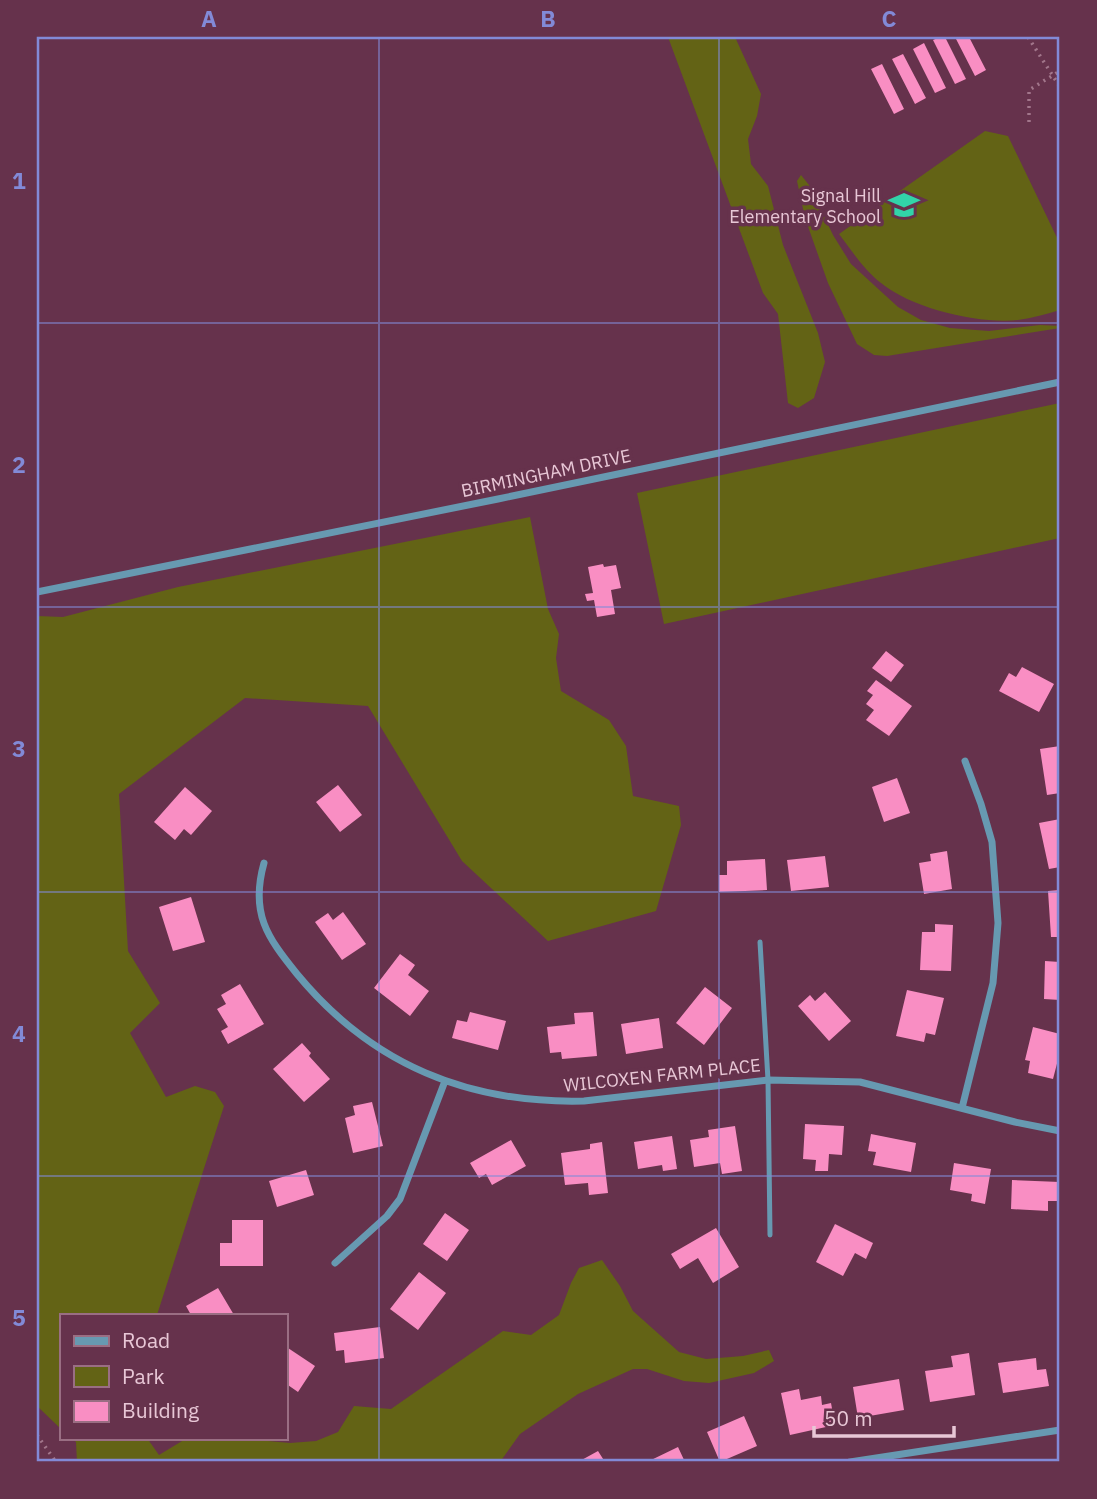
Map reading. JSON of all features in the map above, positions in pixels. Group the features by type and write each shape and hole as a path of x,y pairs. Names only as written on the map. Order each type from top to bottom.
{"street":[{"name":"BIRMINGHAM DRIVE","path":"37,592 1060,382"},
{"path":"962,1108 993,983 998,923 992,842 965,761"},
{"name":"WILCOXEN FARM PLACE","path":"264,863 258,883 258,905 264,927 276,948 305,984 339,1019 371,1044 413,1068 445,1081 501,1096 555,1101 584,1101 768,1080 860,1082 1060,1132"},
{"path":"335,1263 387,1216 400,1199 445,1081"},
{"path":"850,1462 1060,1430"}],"lane":[{"path":"760,942 768,1080 770,1235"}],"path":[{"path":"1028,37 1060,87"},
{"path":"1029,122 1029,90 1060,71"},
{"path":"37,1435 56,1462"}],"green space":[{"path":"668,37 735,37 761,94 757,116 748,139 751,164 768,186 783,245 818,333 825,362 814,398 798,408 788,403 778,314 763,293"},
{"path":"985,131 1008,136 1060,244 1060,310 1002,321 966,317 928,307 894,292 881,283 839,234"},
{"path":"801,175 851,264 898,307 921,320 950,328 989,331 1040,325 1060,328 887,356 874,355 857,344 828,283 805,218 797,181"},
{"path":"1060,403 1060,538 664,624 637,493"},
{"path":"530,517 548,609 559,634 556,658 561,691 609,720 626,746 633,796 679,806 681,825 656,911 548,941 462,861 368,706 245,698 119,794 128,951 160,1003 130,1033 166,1097 195,1086 215,1092 224,1106 157,1314 60,1314 60,1428 37,1406 37,616 63,617 178,587"},
{"path":"602,1260 633,1311 679,1352 706,1359 743,1356 769,1350 774,1361 754,1373 709,1383 684,1381 647,1369 633,1369 578,1394 520,1434 500,1462 77,1462 76,1442 74,1440 148,1440 159,1455 184,1440 290,1443 316,1441 338,1432 354,1406 391,1409 503,1331 531,1335 559,1315 579,1268"}],"building":[{"path":"945,37 966,79 955,84 933,40"},
{"path":"955,37 969,37 986,70 975,76"},
{"path":"924,43 946,88 935,93 913,49"},
{"path":"903,54 926,98 915,104 892,59"},
{"path":"882,64 904,109 894,114 871,69"},
{"path":"603,564 604,567 616,565 621,588 611,590 615,614 597,617 594,600 587,601 585,594 593,593 588,567"},
{"path":"886,651 904,665 891,682 872,668"},
{"path":"1022,667 1054,684 1039,712 999,691 1009,673 1016,677"},
{"path":"876,680 912,706 889,736 866,720 874,710 866,704 873,695 867,691"},
{"path":"1060,746 1060,793 1047,795 1040,749"},
{"path":"897,778 910,813 884,822 872,787"},
{"path":"338,785 362,815 340,832 316,802"},
{"path":"185,787 212,811 191,835 184,829 175,840 154,822"},
{"path":"1060,819 1060,867 1049,869 1039,823"},
{"path":"947,851 952,889 924,894 919,863 931,861 930,854"},
{"path":"825,856 829,887 791,891 787,860"},
{"path":"765,859 767,890 719,892 719,875 727,875 727,861"},
{"path":"1060,890 1060,937 1051,937 1048,891"},
{"path":"191,897 205,942 173,951 159,907"},
{"path":"343,912 366,944 342,960 315,922 328,913 333,920"},
{"path":"935,924 953,925 951,971 920,970 922,932 935,932"},
{"path":"400,954 415,965 408,975 429,991 410,1016 374,988"},
{"path":"1045,961 1060,962 1060,1000 1044,999"},
{"path":"240,984 264,1024 228,1044 221,1031 228,1027 217,1009 226,1004 221,995"},
{"path":"705,987 732,1008 704,1045 676,1023"},
{"path":"907,990 944,998 935,1035 926,1033 924,1042 896,1036"},
{"path":"825,992 851,1021 829,1041 798,1006 810,995 815,1001"},
{"path":"470,1012 506,1021 498,1050 452,1038 457,1020 467,1022"},
{"path":"593,1012 597,1056 562,1059 561,1052 550,1053 547,1027 575,1024 574,1013"},
{"path":"659,1018 663,1048 626,1054 621,1024"},
{"path":"1033,1027 1060,1034 1060,1052 1053,1079 1028,1073 1030,1061 1025,1060"},
{"path":"302,1043 311,1053 309,1056 330,1079 304,1102 273,1069"},
{"path":"372,1102 383,1146 353,1153 345,1118 355,1115 353,1106"},
{"path":"805,1124 844,1126 842,1155 829,1154 828,1171 815,1171 816,1160 803,1159"},
{"path":"735,1126 742,1171 722,1174 720,1163 694,1167 690,1140 709,1137 708,1130"},
{"path":"871,1134 916,1143 911,1172 873,1165 876,1152 868,1151"},
{"path":"672,1136 677,1169 663,1171 662,1165 638,1169 634,1142"},
{"path":"511,1140 526,1166 492,1185 486,1174 479,1178 470,1163"},
{"path":"602,1142 608,1193 589,1195 588,1183 565,1185 561,1153 590,1149 590,1144"},
{"path":"954,1163 991,1169 985,1204 971,1201 972,1194 950,1190"},
{"path":"306,1170 314,1195 277,1207 269,1181"},
{"path":"1012,1180 1060,1182 1059,1201 1048,1201 1048,1211 1011,1209"},
{"path":"445,1213 469,1230 447,1261 423,1244"},
{"path":"232,1220 263,1220 263,1266 220,1266 220,1243 232,1243"},
{"path":"835,1224 873,1243 866,1259 855,1253 843,1276 816,1262"},
{"path":"716,1228 739,1267 713,1283 698,1258 680,1269 671,1254"},
{"path":"419,1272 446,1293 418,1330 390,1309"},
{"path":"218,1288 233,1314 190,1314 186,1306"},
{"path":"380,1327 384,1358 345,1363 344,1350 336,1351 334,1333"},
{"path":"287,1347 315,1366 298,1392 287,1384"},
{"path":"969,1353 975,1395 930,1402 925,1371 953,1367 951,1356"},
{"path":"1036,1358 1037,1370 1046,1369 1049,1386 1003,1393 998,1363"},
{"path":"899,1379 904,1410 858,1418 853,1387"},
{"path":"799,1389 801,1400 821,1396 822,1405 831,1403 835,1425 790,1435 781,1393"},
{"path":"744,1416 757,1446 720,1462 707,1432"},
{"path":"678,1447 685,1462 647,1462"},
{"path":"598,1451 605,1462 578,1462"}],"place":[{"name":"Signal Hill Elementary School","path":"904,205"}]}
